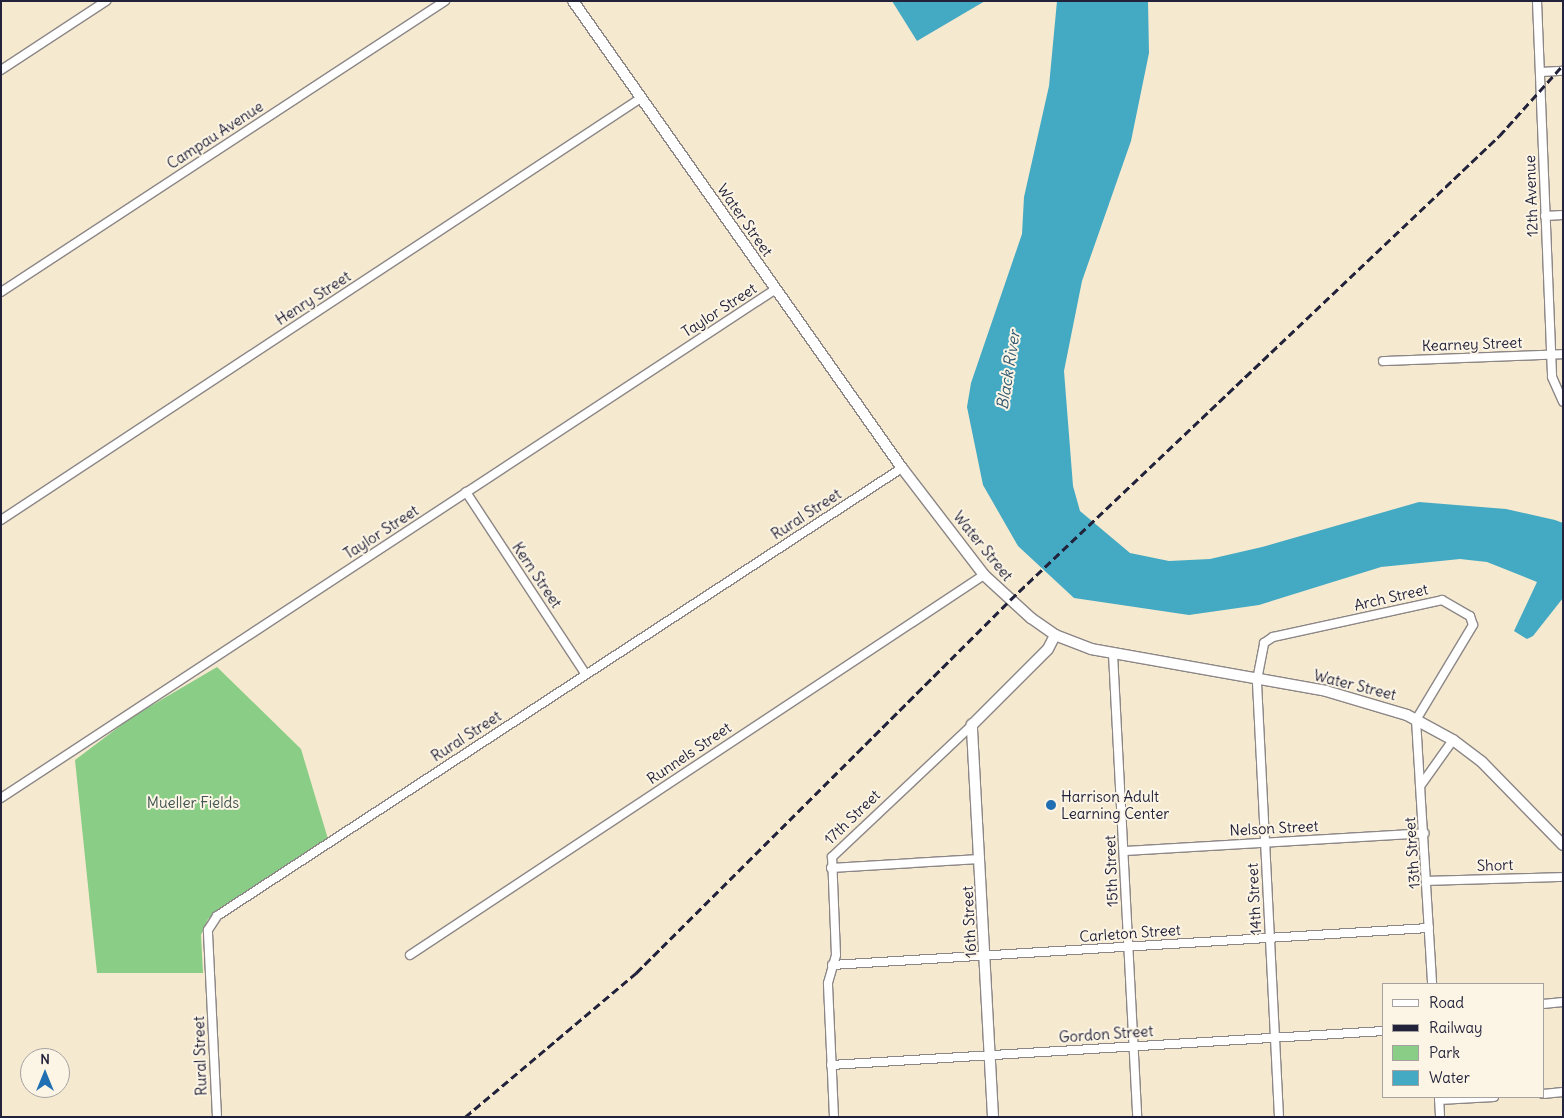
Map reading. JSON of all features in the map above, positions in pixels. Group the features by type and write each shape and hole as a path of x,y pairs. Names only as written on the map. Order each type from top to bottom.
{"street":[{"path":"1,70 106,1"},
{"name":"Campau Avenue","path":"1,292 445,1"},
{"name":"Water Street","path":"573,1 902,468 984,575 1055,635 1113,654 1370,701 1416,720 1453,740 1482,762 1563,845"},
{"name":"12th Avenue","path":"1537,1 1551,355 1556,390 1563,402"},
{"path":"1541,72 1563,71"},
{"name":"Henry Street","path":"1,520 641,98"},
{"path":"1545,216 1563,215"},
{"name":"Taylor Street","path":"1,798 776,289"},
{"name":"Kearney Street","path":"1383,361 1563,354"},
{"name":"Rural Street","path":"217,1117 210,923 585,673 902,468"},
{"name":"Kern Street","path":"466,492 585,673"},
{"name":"Runnels Street","path":"410,955 984,575"},
{"name":"Arch Street","path":"1257,680 1268,638 1445,601 1470,616 1472,629 1416,720"},
{"name":"17th Street","path":"834,1117 831,1065 832,965 836,955 831,868 835,853 972,725 1048,649 1055,635"},
{"name":"15th Street","path":"1113,654 1125,851 1137,1117"},
{"name":"14th Street","path":"1257,680 1279,1117"},
{"name":"13th Street","path":"1416,720 1428,881 1432,983"},
{"name":"16th Street","path":"972,725 986,956 993,1117"},
{"path":"1421,784 1453,740"},
{"name":"Nelson Street","path":"1125,851 1424,833"},
{"path":"831,868 980,859"},
{"name":"Short","path":"1428,881 1563,877"},
{"name":"Carleton Street","path":"832,965 1429,928"},
{"path":"1544,1004 1563,1002"},
{"name":"Gordon Street","path":"831,1065 1382,1031"},
{"path":"1544,1094 1563,1092"},
{"path":"1439,1098 1440,1117"}],"green space":[{"name":"Mueller Fields","path":"217,667 301,749 328,839 208,919 201,935 203,973 97,973 75,760 132,717"}],"water":[{"path":"892,1 985,1 917,41"},
{"name":"Black River","path":"1057,1 1148,1 1149,53 1131,141 1082,281 1064,371 1073,486 1080,511 1130,553 1169,561 1210,559 1262,547 1419,502 1506,509 1555,520 1563,523 1563,598 1533,636 1527,639 1514,631 1537,582 1487,562 1460,559 1381,567 1259,605 1189,615 1074,598 1018,546 983,485 967,407 971,383 1022,234 1024,197 1049,86"}],"railway":[{"path":"465,1117 636,973 1010,600 1499,136 1563,65"}],"place":[{"name":"Harrison Adult Learning Center","path":"1051,805"}]}
